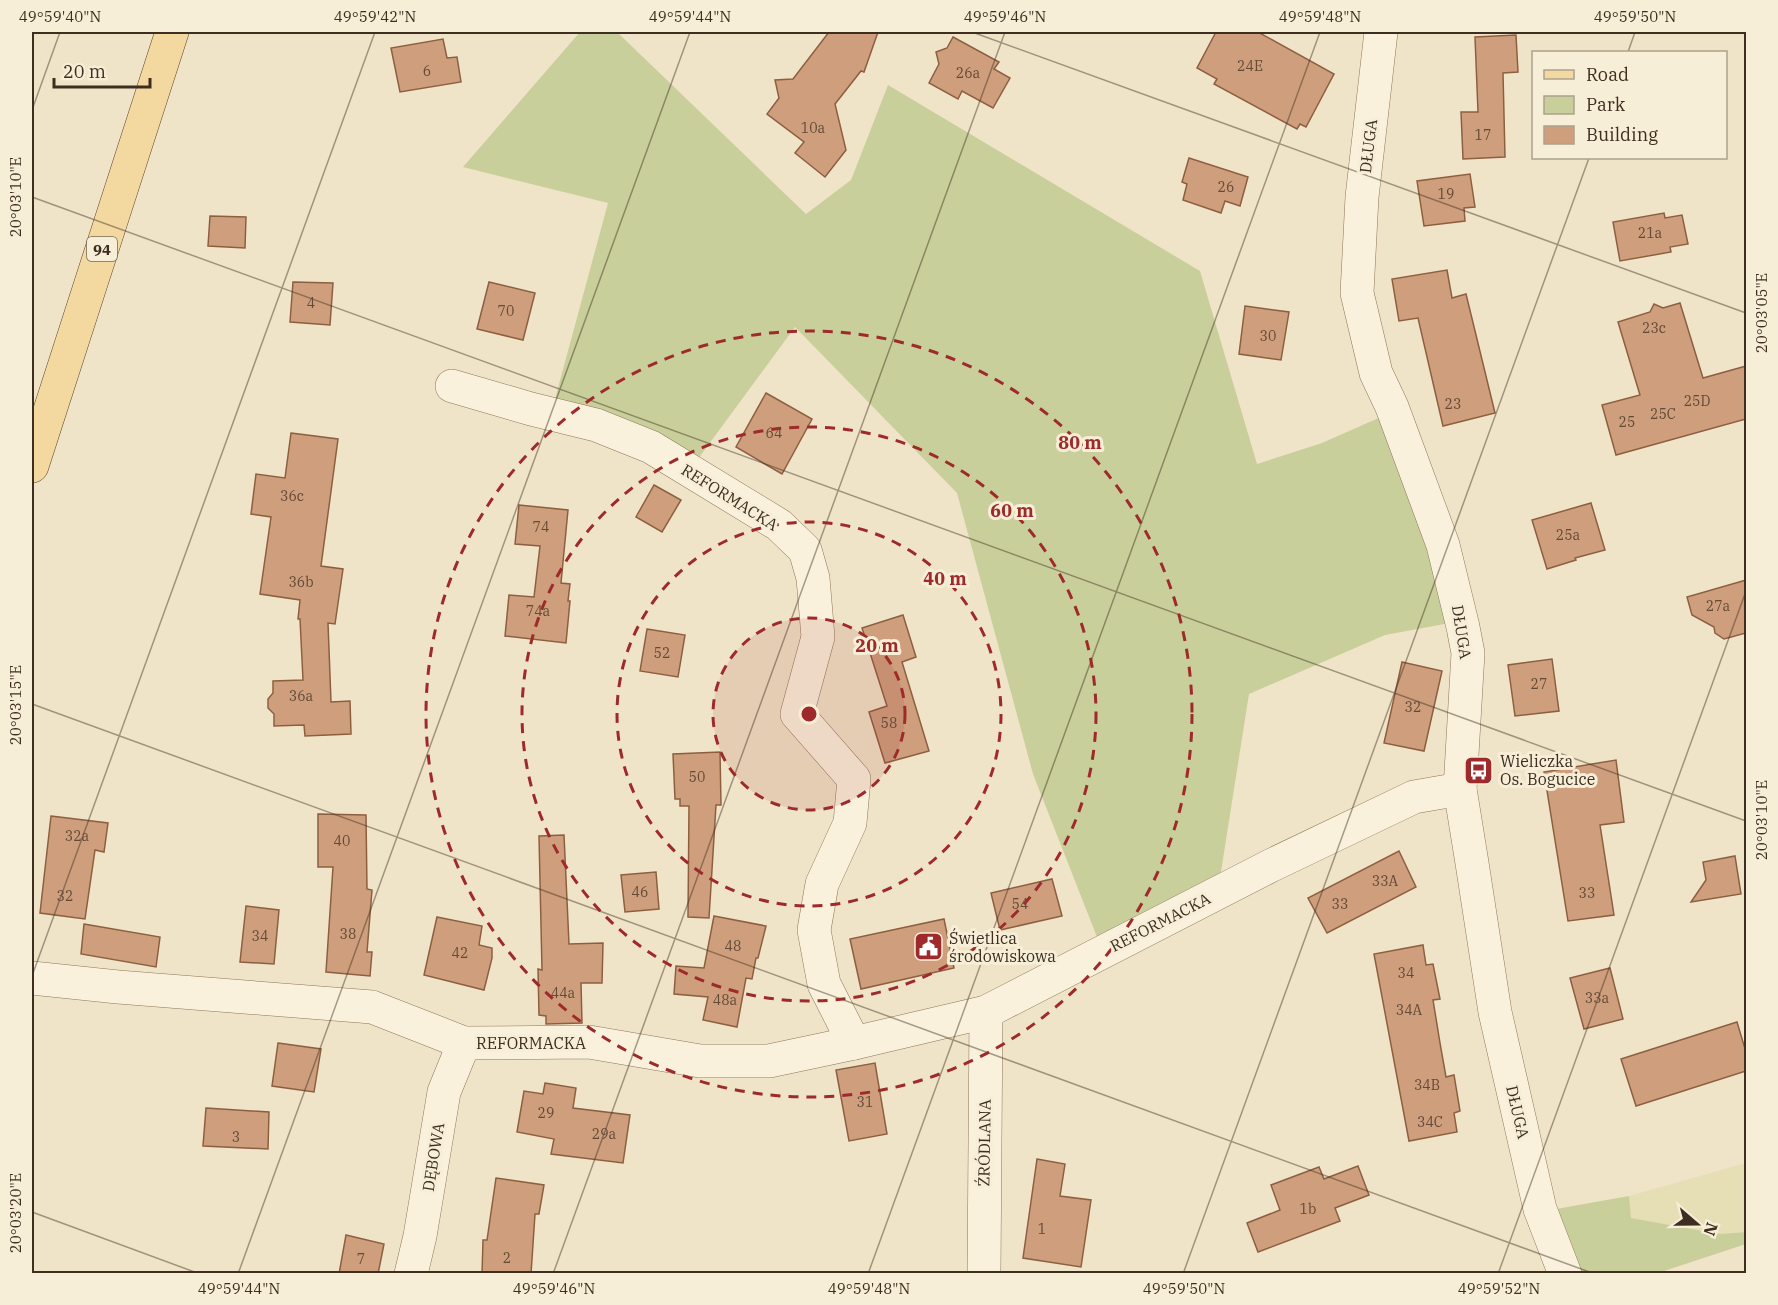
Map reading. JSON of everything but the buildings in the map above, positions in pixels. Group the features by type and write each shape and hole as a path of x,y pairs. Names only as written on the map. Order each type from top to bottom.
{"main road":[{"name":"94","path":"32,466 172,32"}],"street":[{"name":"DŁUGA","path":"1381,32 1362,197 1357,293 1376,373 1392,407 1443,545 1463,627 1468,653 1460,789 1496,1012 1540,1209 1565,1274"},
{"name":"REFORMACKA","path":"453,386 531,410 596,425 651,447 779,525 805,550 813,578 818,637 797,714 854,779 850,823 822,884 814,930 824,984 854,1043"},
{"name":"REFORMACKA","path":"32,978 372,1007 464,1043 589,1042 700,1060 769,1061 986,1012 1272,865 1414,797 1460,789"},
{"name":"ŹRÓDLANA","path":"984,1274 986,1012"},
{"name":"DĘBOWA","path":"411,1274 420,1236 444,1092 464,1043"}],"shaded area":[{"path":"1746,1163 1746,1232 1719,1234 1631,1218 1629,1196"}],"green space":[{"path":"580,32 617,32 806,214 851,180 888,85 1200,271 1257,464 1322,443 1383,416 1439,572 1450,623 1385,635 1249,694 1220,878 1097,937 1033,774 957,493 795,327 695,463 555,399 608,203 463,167"},
{"path":"1629,1196 1631,1218 1719,1234 1746,1232 1746,1244 1658,1273 1581,1273 1556,1209"}],"place":[{"name":"Wieliczka Os. Bogucice","path":"1479,770"},
{"name":"Świetlica środowiskowa","path":"928,947"}]}
